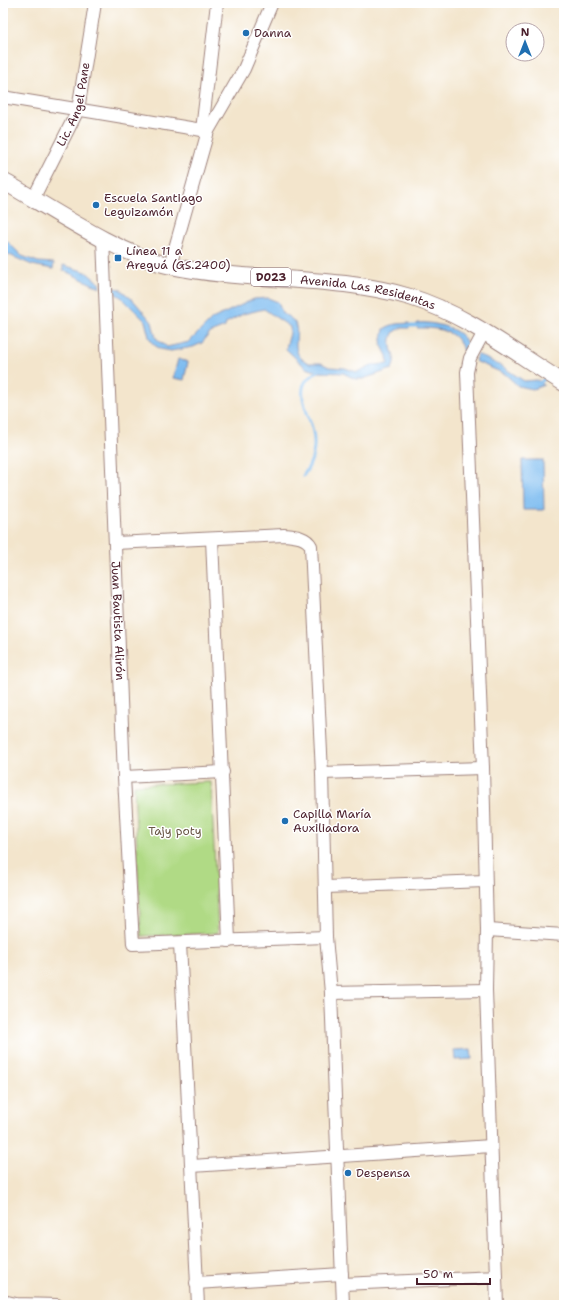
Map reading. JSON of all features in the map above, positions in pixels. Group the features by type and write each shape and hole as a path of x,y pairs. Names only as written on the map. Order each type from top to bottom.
{"main road":[{"name":"Avenida Las Residentas","path":"3,181 103,238 133,253 170,266 360,286 411,297 436,307 484,332 564,383"}],"street":[{"name":"Lic. Angel Pane","path":"33,198 78,110 95,3"},
{"path":"170,266 205,130 217,3"},
{"path":"205,130 244,69 272,3"},
{"path":"3,97 205,130"},
{"name":"Juan Bautista Alirón","path":"103,238 124,778 133,944 180,943"},
{"path":"484,332 472,354 467,372 483,768 487,930 486,990 497,1305"},
{"path":"115,543 284,535 299,537 308,541 311,546 322,773 326,887 326,937 331,993 343,1305"},
{"path":"212,539 229,941"},
{"path":"322,773 483,768"},
{"path":"124,778 223,772"},
{"path":"326,887 485,881"},
{"path":"487,930 564,935"},
{"path":"198,1305 180,943 326,937"},
{"path":"331,993 486,990"},
{"path":"192,1166 491,1146"},
{"path":"196,1283 496,1277"},
{"path":"3,1301 16,1304 57,1304"}],"green space":[{"name":"Tajy poty","path":"211,782 218,933 141,936 134,785"}],"water":[{"path":"3,237 22,256 38,262 54,263 53,269 32,265 7,254 3,245"},
{"path":"63,265 86,272 99,283 100,288 63,270"},
{"path":"110,287 120,289 134,301 152,322 156,338 167,347 189,342 212,319 254,299 268,298 278,302 282,313 291,318 295,323 297,333 296,350 298,355 309,363 321,363 329,367 345,368 357,372 372,365 387,364 387,356 381,344 384,329 393,325 409,323 409,328 401,328 393,333 391,348 394,356 394,364 392,369 363,379 355,379 343,373 318,372 306,368 286,349 290,327 264,309 243,314 226,323 225,327 210,333 202,343 193,347 171,351 160,349 153,344 149,337 145,321 121,297 109,290"},
{"path":"417,323 444,326 460,334 466,340 467,348 465,357 462,348 454,336 442,330 417,328"},
{"path":"477,354 503,367 524,381 537,380 544,385 533,389 518,386 505,374 475,361"},
{"path":"178,359 188,362 184,380 173,378"},
{"path":"522,460 543,460 544,510 523,510"},
{"path":"471,1049 472,1059 455,1060 454,1050"}],"waterway":[{"path":"405,326 420,326"},
{"path":"303,476 311,461 314,450 312,427 303,399 303,386 306,381 320,369"},
{"path":"537,385 547,377"}],"place":[{"name":"Danna","path":"246,33"},
{"name":"Escuela Santiago Leguizamón","path":"96,205"},
{"name":"Línea 11 a Areguá (GS.2400)","path":"118,258"},
{"name":"Capilla María Auxiliadora","path":"285,821"},
{"name":"Despensa","path":"348,1173"}]}
